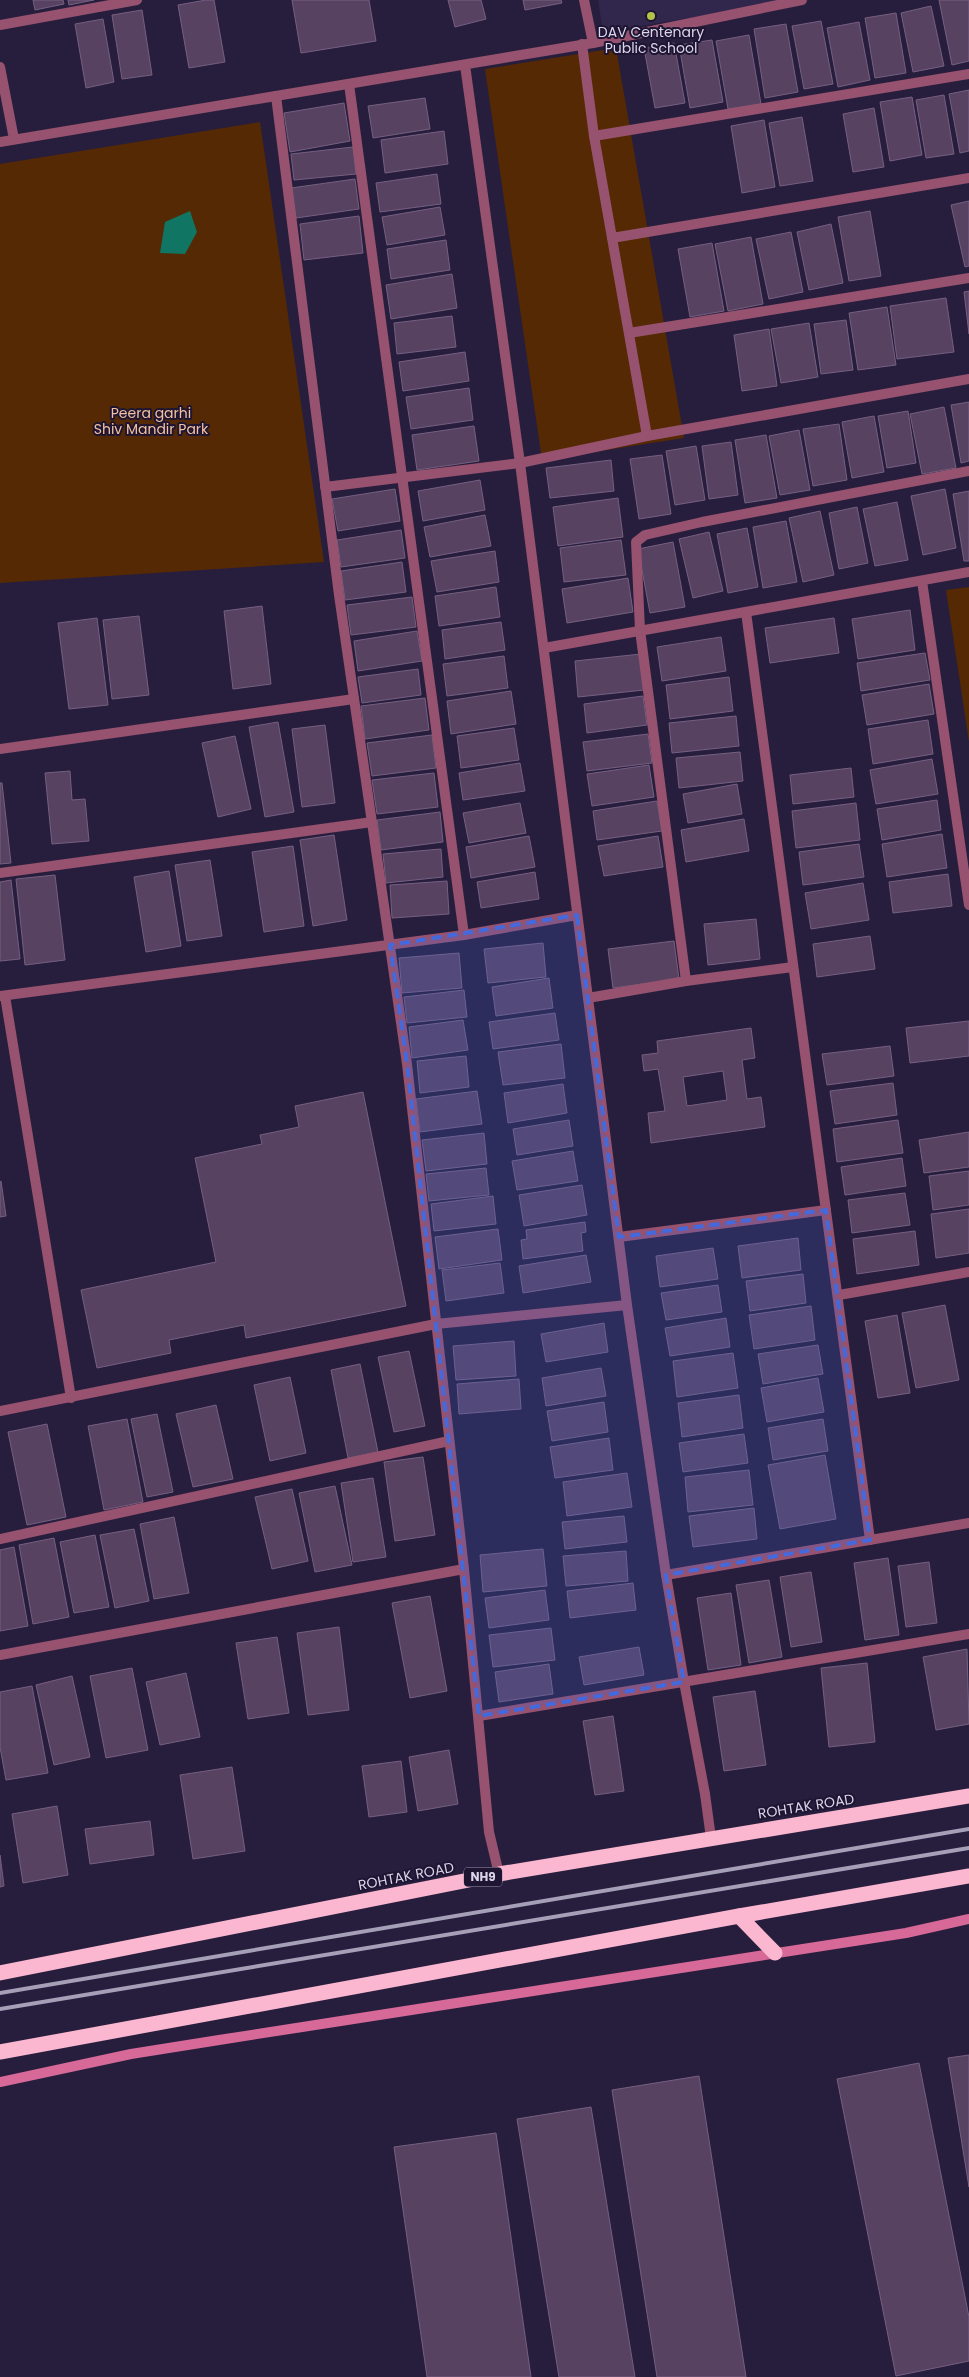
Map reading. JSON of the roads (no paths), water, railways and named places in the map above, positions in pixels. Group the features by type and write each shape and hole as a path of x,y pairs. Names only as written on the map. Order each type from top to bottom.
{"highway":[{"name":"ROHTAK ROAD","path":"0,1973 499,1874 969,1796"},
{"path":"0,2052 739,1916 969,1876"},
{"path":"739,1916 775,1953"}],"street":[{"path":"0,25 137,0"},
{"path":"584,0 593,43"},
{"path":"0,142 593,43 802,0"},
{"path":"582,44 594,136 647,436"},
{"path":"465,65 520,463 627,1305 666,1575 684,1682 706,1794 711,1838"},
{"path":"0,67 14,139"},
{"path":"594,136 969,74"},
{"path":"349,84 464,935"},
{"path":"276,96 325,487 407,1064 464,1569 490,1832 499,1874"},
{"path":"612,238 969,178"},
{"path":"629,333 969,278"},
{"path":"325,487 520,463 647,436 969,378"},
{"path":"686,981 640,630 636,542 645,535 702,522 969,471"},
{"path":"544,648 969,572"},
{"path":"922,581 969,904"},
{"path":"746,612 839,1296 870,1540"},
{"path":"0,748 354,699"},
{"path":"0,873 372,822"},
{"path":"71,1398 3,996 464,935 576,915"},
{"path":"588,998 686,981 793,967"},
{"path":"619,1238 826,1210"},
{"path":"839,1296 969,1272"},
{"path":"0,1411 436,1324 627,1305"},
{"path":"0,1539 449,1441"},
{"path":"666,1575 969,1523"},
{"path":"0,1656 464,1569"},
{"path":"479,1716 969,1634"},
{"path":"0,2082 150,2051 906,1933 969,1919"}],"railway":[{"path":"0,1993 969,1829"},
{"path":"0,2009 969,1848"}],"place":[{"name":"DAV Centenary Public School","path":"651,16"}],"park label":[{"name":"Peera garhi Shiv Mandir Park","path":"151,422"}]}
